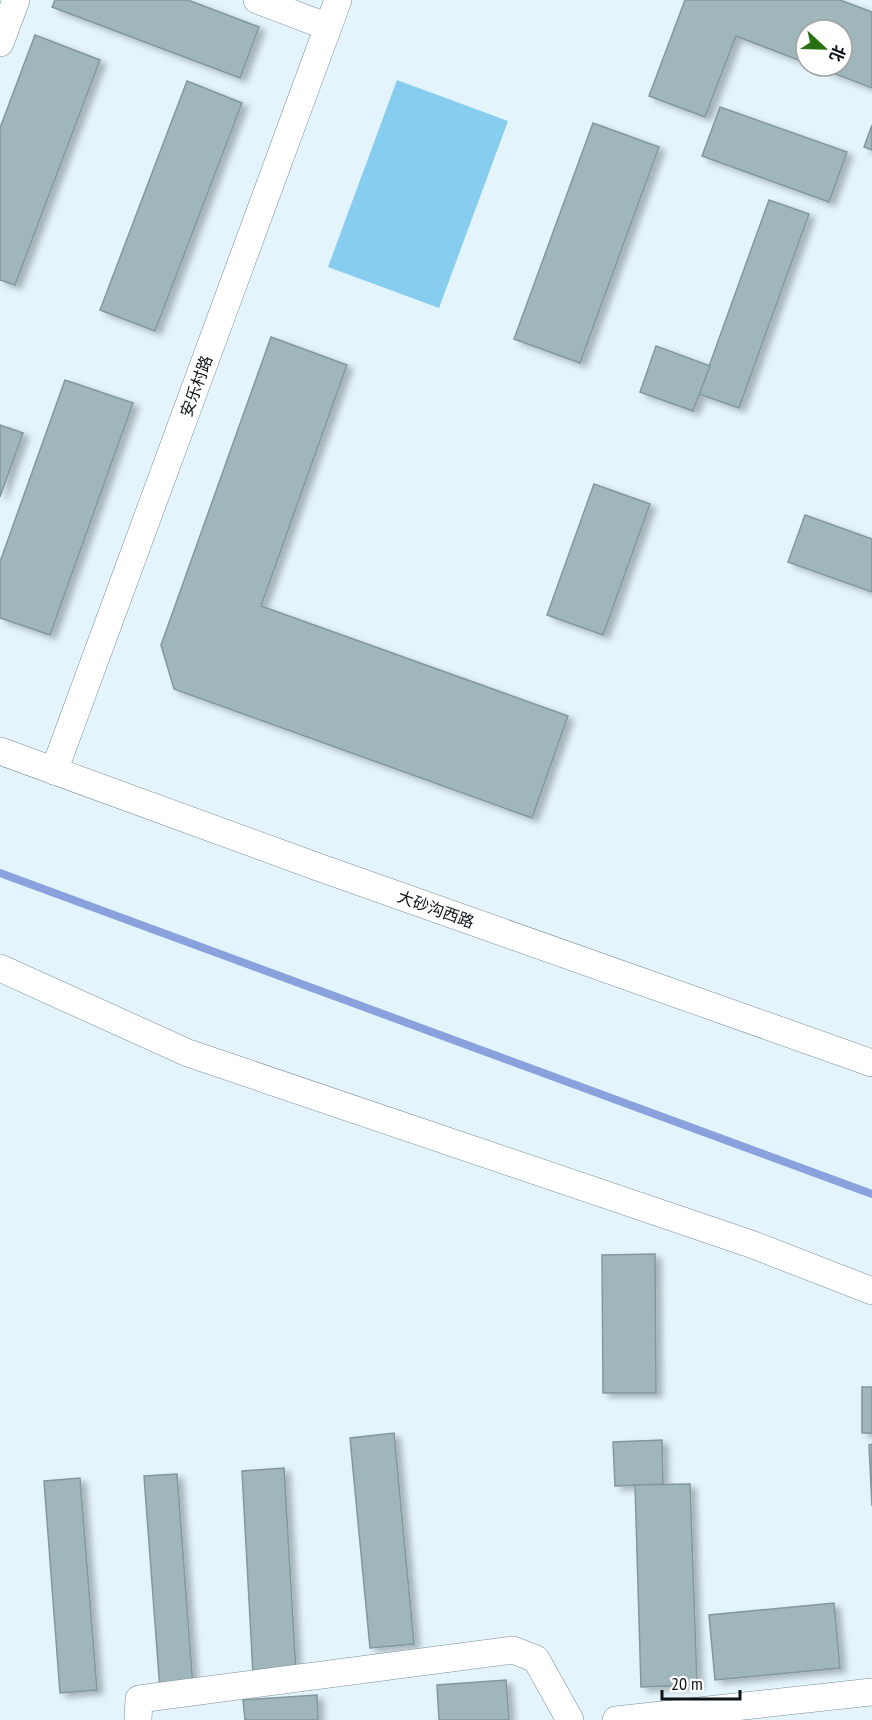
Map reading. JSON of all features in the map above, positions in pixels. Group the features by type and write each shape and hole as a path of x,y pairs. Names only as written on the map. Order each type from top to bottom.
{"street":[{"path":"0,43 16,0"},
{"path":"257,0 328,27"},
{"name":"安乐村路","path":"54,771 338,0"},
{"name":"大砂沟西路","path":"0,751 318,867 872,1063"},
{"path":"0,968 188,1053 751,1244 872,1291"},
{"path":"138,1720 139,1699 513,1650 536,1659 570,1720"},
{"path":"616,1720 872,1692"}],"shaded area":[{"path":"397,80 508,121 439,308 328,267"}],"building":[{"path":"55,0 188,0 259,27 240,78 52,7"},
{"path":"685,0 840,0 872,12 872,88 846,78 854,78 854,18 794,18 794,58 736,36 705,117 649,96"},
{"path":"35,35 100,60 15,285 0,280 0,128"},
{"path":"187,81 242,103 155,331 100,310"},
{"path":"720,107 847,152 829,202 702,156"},
{"path":"593,123 659,147 580,363 514,339"},
{"path":"872,125 872,150 864,147"},
{"path":"769,200 809,214 739,408 699,394"},
{"path":"271,337 347,365 261,606 568,716 532,818 174,689 161,645"},
{"path":"656,346 710,366 693,411 640,392"},
{"path":"65,380 133,403 50,635 0,618 0,562"},
{"path":"0,425 23,433 0,497"},
{"path":"594,484 650,504 603,635 547,615"},
{"path":"805,515 872,539 872,592 788,562"},
{"path":"655,1254 656,1393 603,1393 602,1255"},
{"path":"862,1387 872,1387 872,1433 862,1433"},
{"path":"394,1433 414,1644 370,1648 350,1438"},
{"path":"662,1440 663,1484 615,1486 613,1442"},
{"path":"872,1444 872,1506 869,1445"},
{"path":"284,1468 296,1672 253,1674 242,1471"},
{"path":"177,1474 193,1687 160,1690 144,1476"},
{"path":"80,1478 97,1690 60,1693 44,1481"},
{"path":"690,1484 697,1685 641,1687 635,1485"},
{"path":"834,1603 840,1668 715,1680 709,1615"},
{"path":"506,1680 509,1720 439,1720 437,1685"},
{"path":"317,1695 318,1720 245,1720 243,1700"}],"waterway":[{"path":"0,873 872,1194"}]}
